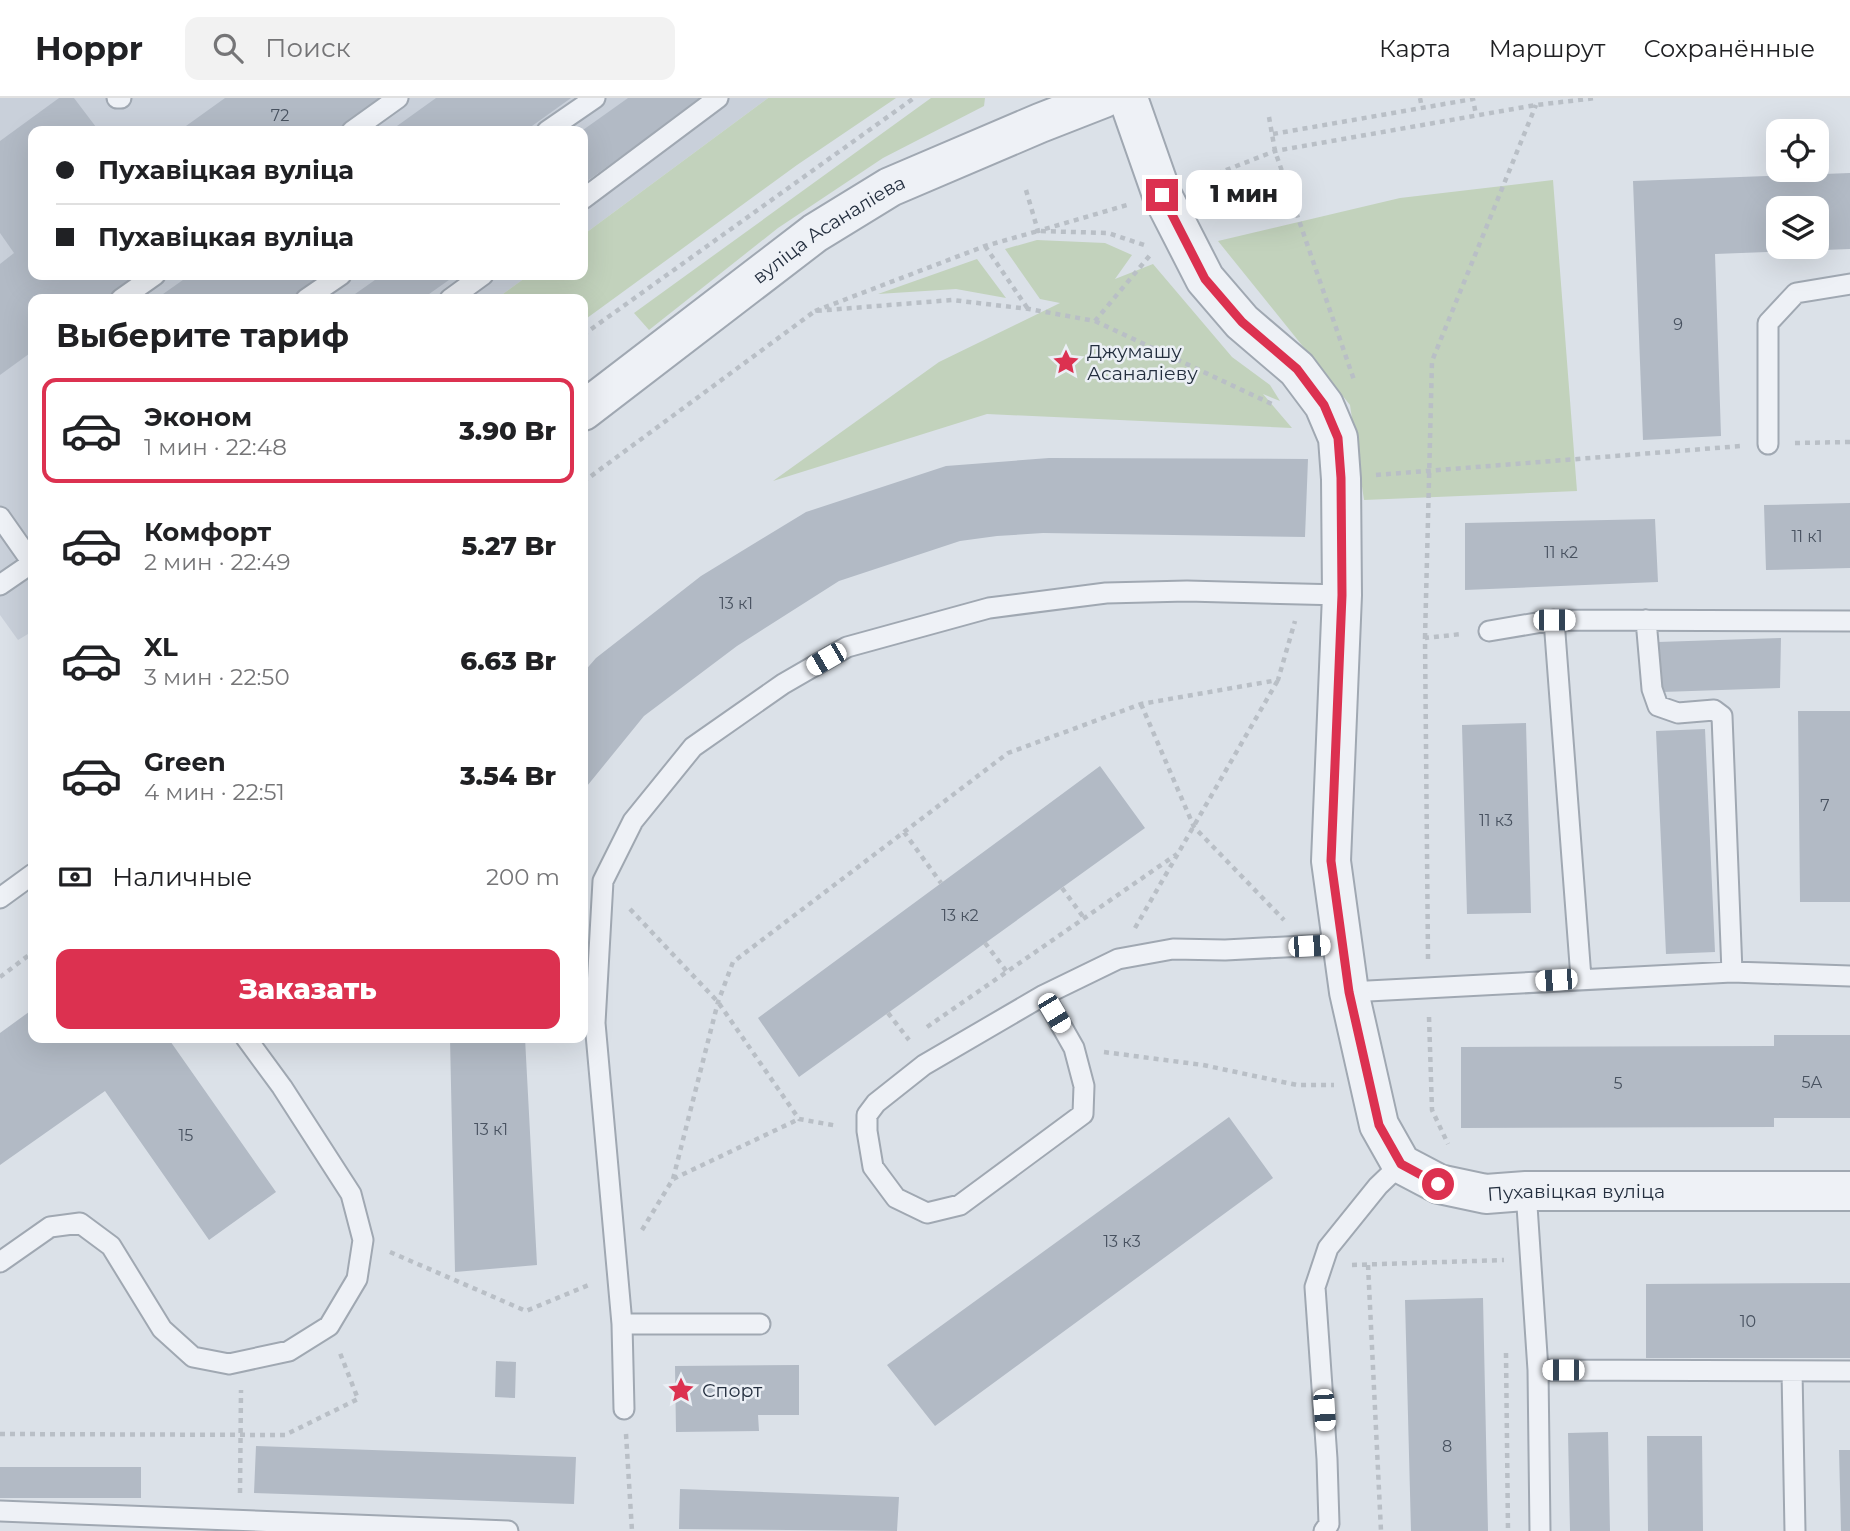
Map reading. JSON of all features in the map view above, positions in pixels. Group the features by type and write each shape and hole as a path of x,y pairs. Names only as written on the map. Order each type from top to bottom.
{"street":[{"name":"вуліца Асаналіева","path":"588,407 815,233 890,187 1104,98"},
{"path":"1128,98 1162,195 1205,279 1242,322 1297,369 1324,405 1338,438 1342,595 1326,945 1349,992 1379,1125 1401,1164"},
{"name":"Пухавіцкая вуліца","path":"1401,1164 1438,1184 1486,1194 1526,1191 1850,1191"}],"lane":[{"path":"359,126 398,98"},
{"path":"554,126 595,98"},
{"path":"588,195 718,98"},
{"path":"128,294 148,280"},
{"path":"313,294 334,280"},
{"path":"457,294 476,280"},
{"path":"1768,444 1768,323 1796,293 1850,285"},
{"path":"0,517 28,557"},
{"path":"0,585 28,567"},
{"path":"624,1409 622,1324 595,1023 603,881 633,821 693,747 783,684 847,647 989,608 1106,593 1187,591 1342,595"},
{"path":"1554,620 1581,978"},
{"path":"1489,631 1554,620 1850,621"},
{"path":"1646,620 1652,689 1658,706 1678,713 1714,710 1722,716 1732,972"},
{"path":"0,898 28,878"},
{"path":"1044,995 1074,1048 1084,1086 1083,1114 961,1205 927,1213 897,1198 873,1167 867,1115 876,1103 924,1065 1044,995 1118,959 1173,948 1226,950 1326,945"},
{"path":"1349,992 1732,972 1850,976"},
{"path":"0,1262 51,1227 80,1223 111,1246 162,1329 193,1357 229,1364 289,1351 329,1326 357,1279 363,1240 351,1194 282,1087 250,1043"},
{"path":"1324,1531 1329,1524 1327,1459 1315,1287 1328,1248 1348,1220 1401,1164"},
{"path":"1526,1191 1538,1370 1540,1531"},
{"path":"622,1324 760,1325"},
{"path":"1538,1370 1850,1371"},
{"path":"1792,1371 1795,1531"},
{"path":"0,1510 218,1525 239,1520 508,1531"}],"path":[{"path":"588,331 915,98"},
{"path":"1420,98 1422,108"},
{"path":"1195,182 1276,151 1536,105 1596,98"},
{"path":"1273,134 1473,99 1476,115"},
{"path":"1425,638 1432,361 1536,105"},
{"path":"1269,117 1276,151 1357,387"},
{"path":"1026,190 1038,231"},
{"path":"588,478 815,311 985,246 1135,202"},
{"path":"1038,231 1108,233 1156,248 1094,321"},
{"path":"985,246 1029,309"},
{"path":"815,311 952,300 1029,309 1094,321 1278,407"},
{"path":"1370,475 1768,444 1850,442"},
{"path":"1118,959 1278,680 1303,594"},
{"path":"673,1179 718,1002 733,962 1008,753 1141,704 1278,680"},
{"path":"1141,704 1194,827 1326,945"},
{"path":"904,832 941,883"},
{"path":"888,1013 908,1040 1177,854"},
{"path":"603,881 718,1002 799,1119 867,1131"},
{"path":"1062,888 1084,919"},
{"path":"985,943 1007,972"},
{"path":"0,977 28,956"},
{"path":"1074,1048 1203,1065 1297,1085 1369,1084"},
{"path":"1323,1266 1504,1260"},
{"path":"1368,1265 1381,1531"},
{"path":"0,1434 285,1435 358,1399 329,1326"},
{"path":"1505,1342 1508,1531"},
{"path":"239,1520 242,1361"},
{"path":"624,1409 632,1531"}],"shaded area":[{"path":"0,98 768,98 588,231 588,126 28,126 28,280 522,280 503,294 28,294 28,634 18,640 0,615"}],"green space":[{"path":"768,98 896,98 797,165 588,317 588,294 503,294 522,280 588,280 588,231"},
{"path":"931,98 985,98 984,106 883,158 778,228 649,330 634,313"},
{"path":"1553,180 1577,491 1364,500 1350,405 1218,241 1400,198"},
{"path":"1037,240 1105,243 1132,255 1115,279 1153,264 1232,357 1270,385 1280,401 1263,394 1292,428 987,414 773,481 939,362 1060,303 1040,299 1005,249"},
{"path":"977,259 1006,298 956,289 878,294"}],"building":[{"path":"59,98 74,98 95,126 28,126 28,280 131,280 111,294 28,294 28,355 0,375 0,264 14,253 0,233 0,141"},
{"path":"225,98 380,98 342,126 186,126"},
{"path":"436,98 571,98 532,126 397,126"},
{"path":"628,98 702,98 588,180 588,126"},
{"path":"1850,173 1850,249 1829,250 1829,196 1766,196 1766,252 1715,254 1721,436 1643,440 1633,181 1766,176 1766,182 1829,182 1829,174"},
{"path":"183,280 318,280 298,294 163,294"},
{"path":"375,280 449,280 429,294 355,294"},
{"path":"1049,458 1308,459 1305,537 1043,533 997,536 960,541 839,581 737,646 644,716 588,785 588,667 596,658 701,576 806,512 946,466"},
{"path":"1850,503 1850,568 1766,570 1764,505"},
{"path":"1655,519 1658,582 1465,590 1465,523"},
{"path":"1781,638 1780,688 1662,692 1658,642"},
{"path":"1798,711 1850,711 1850,902 1800,902"},
{"path":"1526,723 1531,913 1467,914 1462,725"},
{"path":"1705,729 1715,952 1666,954 1656,731"},
{"path":"1100,766 1145,828 799,1077 758,1018"},
{"path":"28,1013 28,1043 172,1043 276,1192 209,1240 105,1091 0,1165 0,1033"},
{"path":"1774,1035 1850,1035 1850,1118 1774,1118 1774,1127 1461,1128 1461,1047 1774,1046"},
{"path":"450,1043 525,1043 537,1265 455,1272"},
{"path":"1229,1117 1273,1178 935,1426 887,1365"},
{"path":"1850,1283 1850,1358 1646,1358 1646,1284"},
{"path":"1483,1298 1488,1531 1411,1531 1405,1300"},
{"path":"496,1361 516,1362 515,1398 495,1397"},
{"path":"799,1365 799,1415 758,1415 759,1431 676,1432 675,1366"},
{"path":"1608,1432 1610,1531 1570,1531 1568,1433"},
{"path":"1647,1436 1702,1436 1703,1531 1648,1531"},
{"path":"256,1446 576,1457 574,1504 254,1493"},
{"path":"1839,1450 1850,1450 1850,1531 1841,1531"},
{"path":"0,1467 141,1467 141,1498 0,1498"},
{"path":"680,1489 899,1497 897,1531 679,1529"}],"place":[{"name":"Джумашу Асаналіеву","path":"1066,362"},
{"name":"Спорт","path":"681,1390"}],"route":[{"path":"1162,195 1205,279 1242,322 1297,369 1324,405 1338,438 1342,595 1331,861 1349,992 1379,1125 1401,1164 1438,1184"}]}
